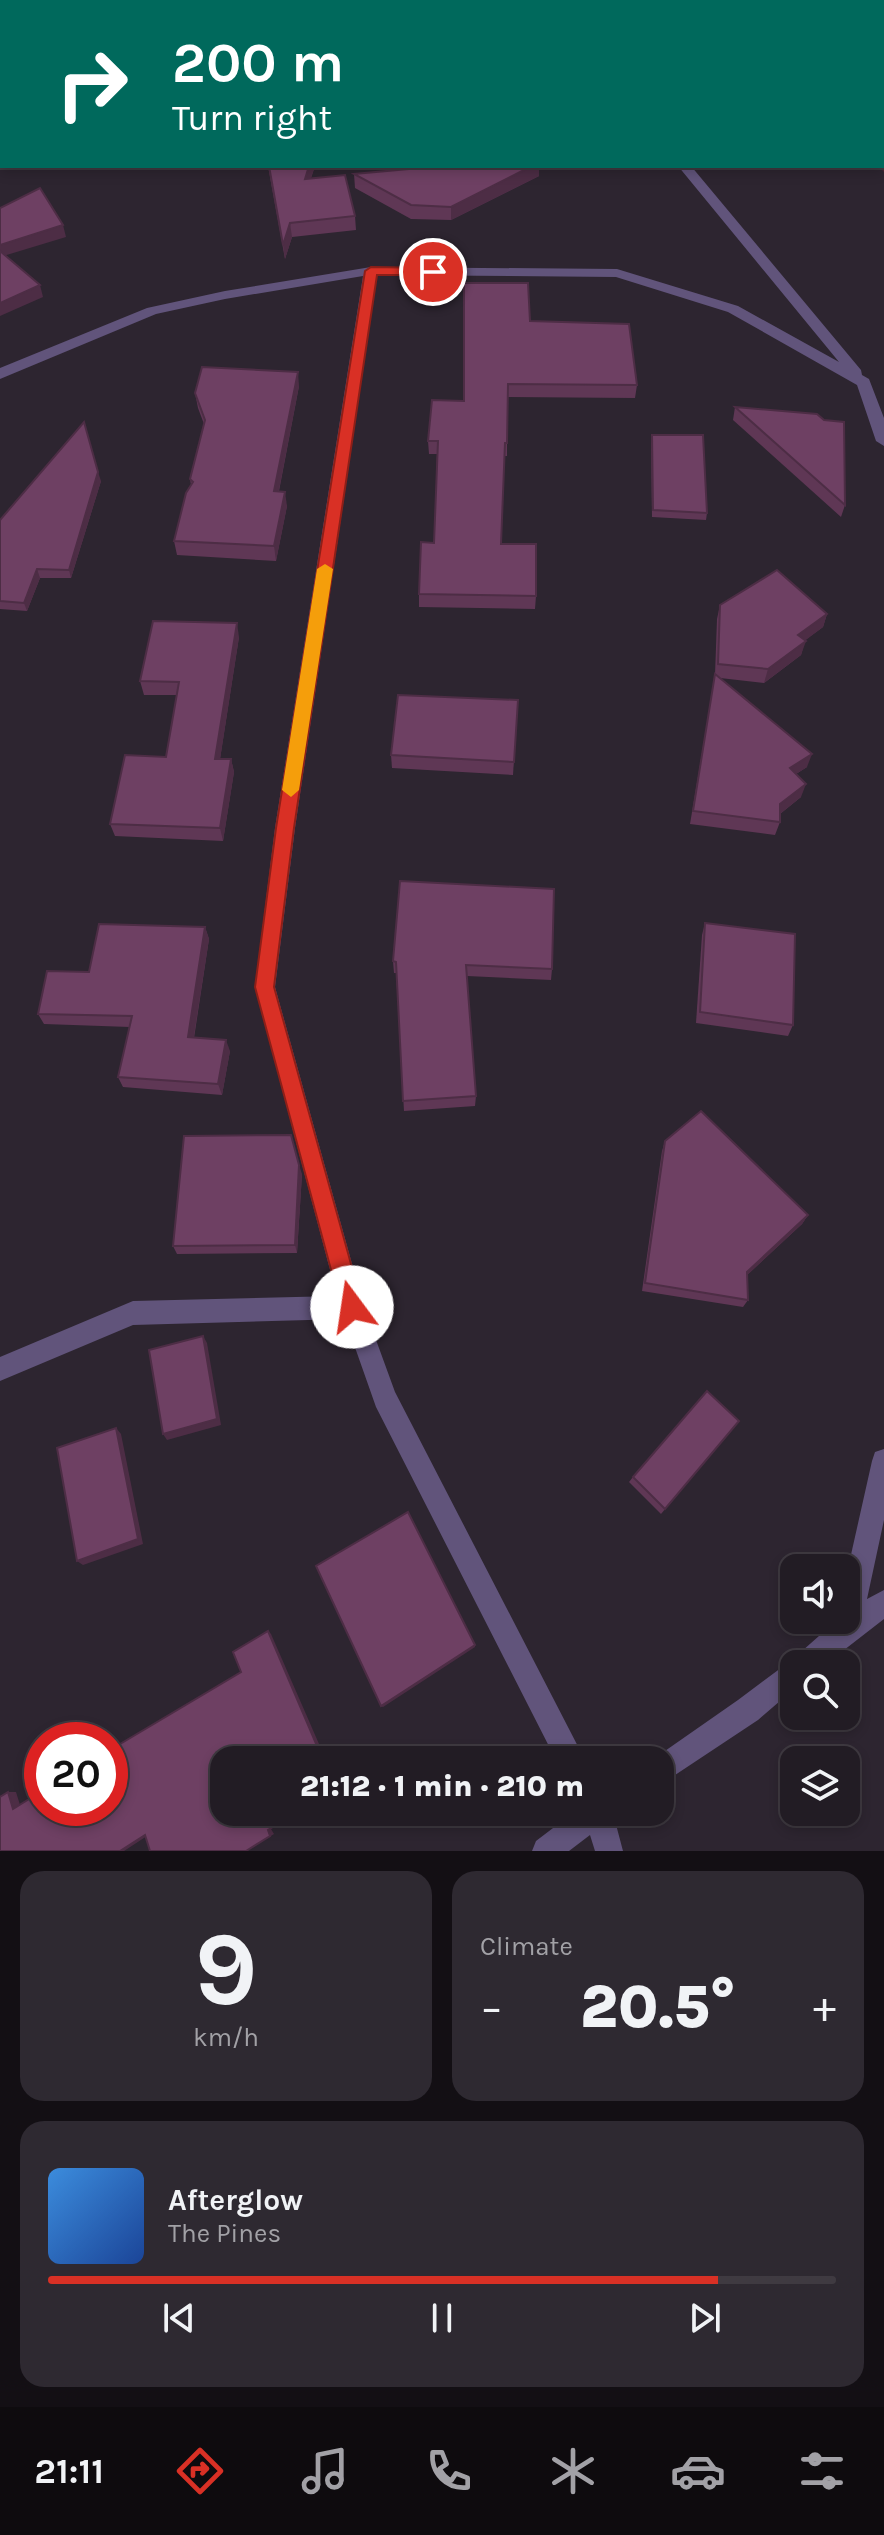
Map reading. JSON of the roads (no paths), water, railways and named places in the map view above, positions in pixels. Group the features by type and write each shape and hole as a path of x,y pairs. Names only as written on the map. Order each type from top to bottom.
{"lane":[{"path":"686,168 864,382 884,441"},
{"path":"0,374 152,311 225,295 371,271 617,273 733,309 864,382"},
{"path":"371,271 285,828 265,987 352,1307 385,1398 564,1746"},
{"path":"0,1369 133,1313 352,1307"},
{"path":"860,1572 884,1461"},
{"path":"860,1620 884,1603"},
{"path":"821,1650 841,1634"},
{"path":"674,1761 780,1684"},
{"path":"546,1851 581,1826"},
{"path":"602,1826 609,1851"}]}
